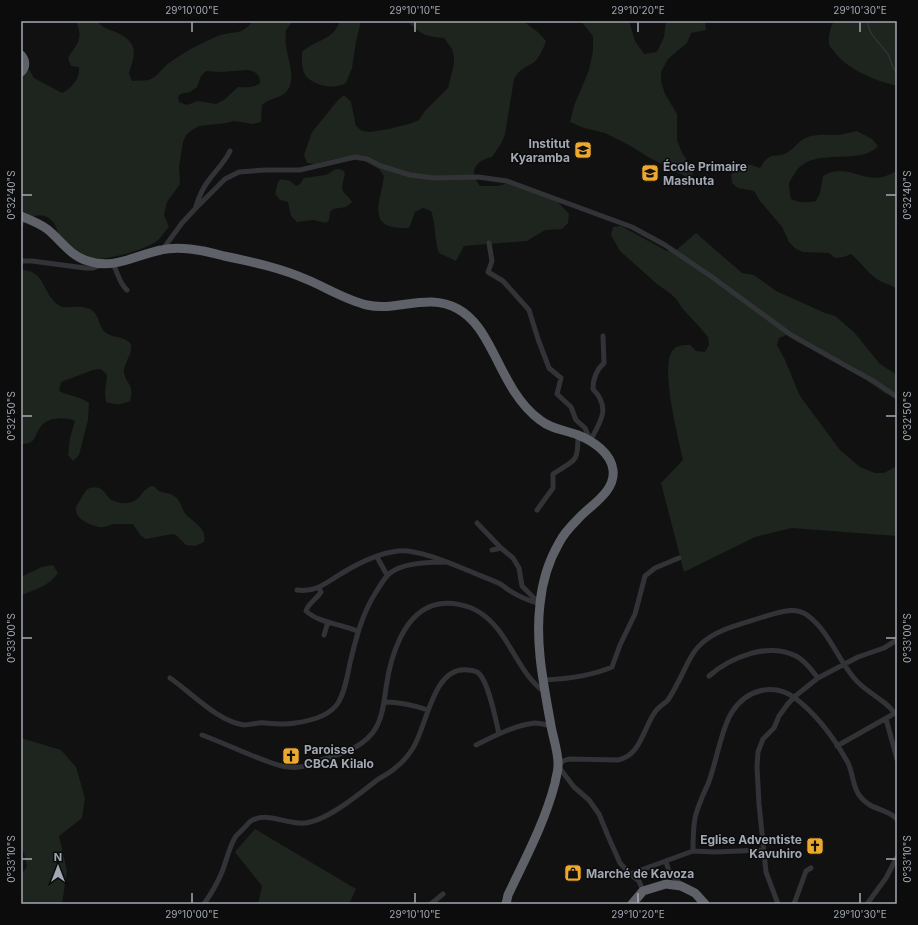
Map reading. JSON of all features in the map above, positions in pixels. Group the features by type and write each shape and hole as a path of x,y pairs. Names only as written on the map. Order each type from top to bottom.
{"highway":[{"path":"21,55 25,60 25,65 21,72"},
{"path":"21,216 47,229 68,250 84,260 100,265 113,264 163,249 189,248 259,263 307,279 356,302 372,306 385,306 422,301 444,303 459,309 473,320 483,334 510,385 526,409 543,423 578,435 604,451 610,460 613,472 612,480 608,489 577,520 560,542 551,560 543,584 538,628 544,680 558,766 546,813 508,895 506,904"},
{"path":"632,904 643,891 666,884 681,886 695,893 705,904"}],"street":[{"path":"195,209 200,195 209,179 222,164 230,151"},
{"path":"163,249 182,223 195,209 225,179 239,172 300,170 355,157 366,159 380,166 410,175 434,178 478,177 507,181 632,227 665,245 712,277 791,335 875,382 897,397"},
{"path":"489,243 492,260 488,272 503,281 529,310 549,368 561,378 557,394 570,407 576,420 585,428 590,441"},
{"path":"21,261 85,268 93,268 100,265"},
{"path":"113,264 119,274 121,285 127,290"},
{"path":"590,441 600,424 603,412 600,397 593,389 593,381 599,367 604,363 603,336"},
{"path":"537,510 553,488 553,474 574,460 577,456 578,435"},
{"path":"477,523 513,558 519,568 522,586 540,604"},
{"path":"492,550 501,548"},
{"path":"297,590 309,591 319,588 343,573 377,557 398,551 411,551 446,562 502,585 525,599 540,604"},
{"path":"377,557 387,575"},
{"path":"544,680 567,679 599,672 612,667 620,645 635,614 646,576 655,568 679,558"},
{"path":"170,678 227,720 244,725 264,723 285,725 316,718 328,713 337,704 343,694 357,631 372,598 387,575 405,566 422,563 446,562"},
{"path":"319,588 321,592 320,594 309,605 306,611 309,614 328,622 345,626 357,631"},
{"path":"202,735 250,756 281,766 297,768 343,753 361,743 369,737 376,728 382,715 392,660 404,631 412,619 433,605 442,604 468,606 488,619 503,635 537,687 546,693"},
{"path":"643,891 639,881 620,863 599,814 589,800 574,787 558,766 563,761 569,759 618,760 625,759 630,755 637,747 654,713 671,695 688,661 698,646 714,634 781,612 798,612 806,615 816,623 827,636 855,680 896,713 837,746"},
{"path":"324,635 328,622"},
{"path":"778,904 766,872 763,850 757,767 758,752 763,739 774,728 779,716 794,697 818,678 858,657 884,648 897,640"},
{"path":"709,676 720,666 749,653 780,652 789,653 797,657 808,665 818,678"},
{"path":"204,904 221,873 235,837 251,820 262,818 304,823 314,821 342,807 394,769 405,759 413,748 428,710 442,681 450,673 459,670 468,670 477,672 483,679 499,734"},
{"path":"693,851 695,819 700,800 708,784 722,735 731,713 741,700 752,693 766,690 779,690 794,697 809,710 837,746 848,763 859,795 868,805 893,815 897,819"},
{"path":"384,702 412,704 428,710"},
{"path":"886,719 897,759"},
{"path":"476,745 499,734 522,726 537,723 551,726"},
{"path":"630,874 693,851 715,852 763,850"},
{"path":"867,904 886,878 897,857"},
{"path":"666,862 669,871 681,886"},
{"path":"794,904 806,871 811,868"},
{"path":"431,904 443,894"}],"shaded area":[{"path":"76,21 97,21 103,27 123,36 132,44 134,54 129,73 132,81 151,79 169,63 187,51 218,36 240,31 253,21 293,21 286,30 286,46 291,71 290,84 284,94 262,105 261,122 253,124 234,121 199,126 192,130 186,135 183,142 179,167 180,184 167,202 164,215 169,227 156,242 147,247 116,256 86,260 76,256 62,245 53,222 46,216 37,215 29,219 21,230 21,62 30,71 34,78 62,93 66,91 75,83 79,71 79,67 71,66 68,58 77,45 79,37","holes":["206,71 255,72 260,78 260,83 252,87 238,87 224,100 216,104 198,101 187,105 179,102 178,98 180,94 190,92 197,87 201,76"]},
{"path":"340,21 361,21 352,68 346,83 337,86 326,86 315,83 305,75 302,65 302,52 313,44 329,36 337,28"},
{"path":"407,21 523,21 539,33 546,41 538,58 520,71 514,79 505,134 502,142 492,157 481,161 475,167 474,176 480,186 498,186 508,183 557,201 569,214 568,223 562,229 545,230 527,241 464,246 456,261 439,253 431,211 423,208 415,212 409,228 386,225 381,220 378,213 384,176 379,169 364,161 339,158 315,164 307,163 304,155 312,132 338,100 344,95 351,102 356,126 362,131 370,132 389,129 419,120 424,112 448,88 454,64 452,49 444,38 424,34"},
{"path":"581,21 629,21 635,41 644,54 657,52 664,37 666,21 705,21 706,30 691,33 687,43 668,59 661,72 661,81 665,94 677,114 677,140 682,153 693,170 692,180 605,133 584,128 570,122 574,106 589,70 593,51 593,36"},
{"path":"834,21 897,21 897,86 879,81 853,69 839,57 829,45 831,26"},
{"path":"857,131 872,139 878,146 870,152 860,155 824,158 813,160 803,165 795,173 789,183 791,199 803,202 816,201 820,193 823,176 831,172 846,171 875,178 884,177 897,171 897,289 874,277 851,254 844,257 835,258 829,253 803,252 796,249 789,242 782,227 760,201 754,191 738,188 732,183 731,175 743,164 760,168 770,157 788,152 808,137 819,135 839,135"},
{"path":"338,169 343,170 345,174 342,189 352,202 346,207 333,209 330,212 329,220 326,223 313,220 297,222 291,216 288,202 280,200 275,194 278,182 281,179 290,181 296,186 300,184 304,178 326,175"},
{"path":"621,226 665,250 674,252 696,233 742,273 754,275 776,291 835,316 854,332 880,364 897,375 897,399 883,392 869,382 857,369 810,343 787,335 779,338 777,345 800,396 840,450 860,467 875,473 884,473 897,466 897,536 792,528 755,537 684,572 661,483 683,460 671,403 668,371 669,358 676,347 681,346 690,345 696,351 705,352 709,345 708,337 671,294 657,284 620,251 611,235 613,227"},
{"path":"21,270 29,271 35,274 42,282 48,294 57,304 64,307 83,307 91,310 96,315 106,333 125,339 131,344 130,353 124,372 131,388 130,401 118,404 106,402 105,393 107,375 101,369 93,370 61,382 59,391 89,403 88,420 79,455 73,461 68,455 70,438 75,421 63,418 49,420 42,425 33,441 26,444 21,444"},
{"path":"152,486 161,492 178,499 187,516 204,532 204,542 195,546 186,545 176,535 172,534 146,539 141,536 133,524 114,524 99,527 85,522 76,511 76,507 84,494 90,488 94,487 100,489 110,499 126,503 133,502 139,498 145,490"},
{"path":"53,565 58,573 50,581 41,587 21,595 21,577 42,567"},
{"path":"21,738 61,750 76,767 85,798 82,818 59,836 67,871 62,904 21,904 21,874 27,867 24,853 21,848"},
{"path":"255,829 356,889 349,904 258,904 262,886 235,852"}],"waterway":[{"path":"868,21 870,31 889,56 897,73"}],"place":[{"name":"Institut Kyaramba","path":"583,150"},
{"name":"École Primaire Mashuta","path":"650,173"},
{"name":"Paroisse CBCA Kilalo","path":"291,756"},
{"name":"Eglise Adventiste Kavuhiro","path":"815,846"},
{"name":"Marché de Kavoza","path":"573,873"}]}
